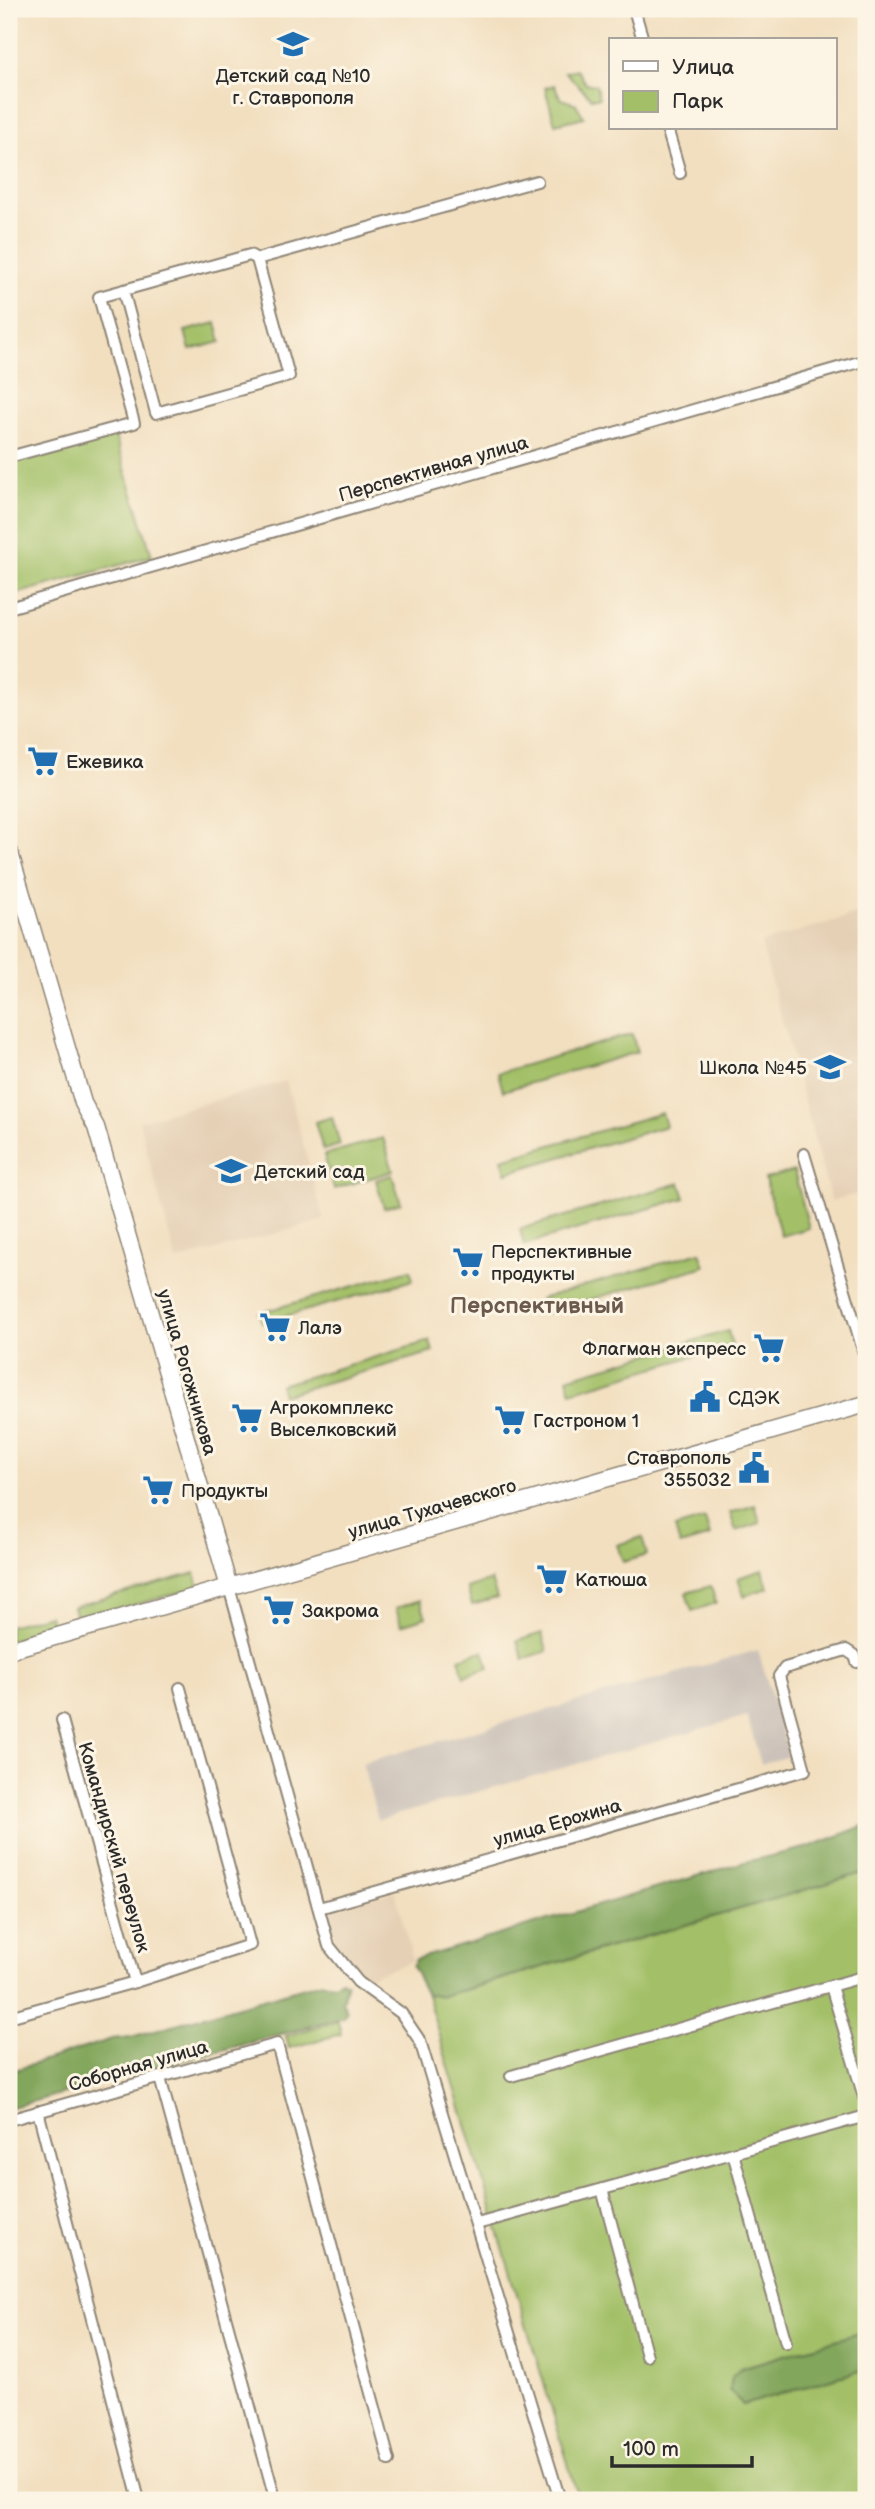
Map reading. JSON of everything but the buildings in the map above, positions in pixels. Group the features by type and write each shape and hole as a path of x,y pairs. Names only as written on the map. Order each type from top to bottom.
{"main road":[{"name":"улица Рогожникова","path":"9,850 13,885 82,1103 96,1127 229,1587"},
{"name":"улица Тухачевского","path":"9,1650 866,1404"}],"street":[{"path":"634,9 642,38"},
{"path":"668,130 680,173"},
{"path":"257,259 537,181"},
{"path":"9,457 134,423 99,297 123,290 250,255 257,259 289,376 156,413 123,290"},
{"name":"Перспективная улица","path":"9,608 866,360"},
{"path":"804,1154 866,1360"},
{"name":"улица Рогожникова","path":"229,1587 329,1946 358,1982 401,2013 420,2041 560,2500"},
{"name":"улица Ерохина","path":"319,1908 806,1770 779,1676 786,1668 846,1650 855,1656 858,1662"},
{"name":"Командирский переулок","path":"9,2017 135,1982 250,1945 180,1688"},
{"name":"Командирский переулок","path":"62,1720 135,1982"},
{"path":"511,2076 866,1976"},
{"path":"831,1986 866,2104"},
{"name":"Соборная улица","path":"9,2120 277,2044 389,2460"},
{"path":"160,2078 273,2491"},
{"path":"38,2111 139,2500"},
{"path":"477,2224 866,2116"},
{"path":"733,2153 786,2343"},
{"path":"603,2189 647,2356"}],"shaded area":[{"name":"Школа №45","path":"866,911 866,1191 831,1201 761,943"},
{"name":"Детский сад","path":"286,1081 324,1220 176,1261 139,1121"},
{"path":"758,1650 789,1756 761,1764 747,1716 378,1820 362,1763"},
{"path":"395,1891 413,1961 362,1979 346,1962 335,1939 329,1910"}],"green space":[{"path":"576,69 585,83 596,85 599,98 591,98 565,72"},
{"path":"554,85 561,99 576,104 584,117 555,124 545,88"},
{"path":"216,323 221,342 190,350 185,331"},
{"path":"114,433 152,556 9,596 9,462"},
{"path":"632,1034 637,1052 503,1091 498,1073"},
{"path":"662,1113 666,1126 506,1173 502,1159"},
{"path":"332,1117 340,1145 323,1150 315,1122"},
{"path":"383,1138 393,1171 334,1189 324,1155"},
{"path":"794,1171 809,1228 781,1236 765,1179"},
{"path":"392,1175 401,1203 384,1208 376,1180"},
{"path":"680,1183 685,1198 524,1245 520,1229"},
{"path":"700,1252 705,1266 544,1313 540,1299"},
{"path":"410,1270 413,1280 262,1323 259,1313"},
{"path":"728,1331 732,1345 571,1392 567,1378"},
{"path":"430,1341 433,1352 283,1395 280,1385"},
{"path":"755,1505 760,1523 736,1531 730,1513"},
{"path":"705,1519 710,1536 680,1545 675,1528"},
{"path":"642,1537 647,1555 623,1562 617,1545"},
{"path":"763,1570 768,1588 744,1596 738,1578"},
{"path":"195,1573 199,1587 77,1621 73,1607"},
{"path":"491,1580 497,1598 472,1605 467,1588"},
{"path":"711,1586 716,1603 692,1611 686,1593"},
{"path":"420,1600 426,1617 401,1625 396,1608"},
{"path":"49,1615 53,1629 9,1641 9,1626"},
{"path":"542,1633 547,1651 523,1659 517,1641"},
{"path":"483,1651 489,1668 464,1676 459,1658"},
{"path":"866,1825 866,1872 442,1996 427,1995 412,1966 416,1959 745,1862 809,1847"},
{"path":"866,1872 866,2331 741,2368 743,2405 866,2369 866,2500 579,2500 427,1995 462,1991"},
{"path":"342,1980 347,1983 342,2002 347,2010 344,2017 9,2108 9,2072 112,2039 131,2037 322,1982 334,1984"},
{"path":"338,2021 341,2034 289,2048 286,2036"},
{"path":"866,2331 866,2369 743,2405 729,2390 731,2378 741,2368"}],"place":[{"name":"Детский сад №10 г. Ставрополя","path":"293,44"},
{"name":"Ежевика","path":"43,761"},
{"name":"Школа №45","path":"830,1067"},
{"name":"Детский сад","path":"231,1171"},
{"name":"Перспективные продукты","path":"468,1262"},
{"name":"Лалэ","path":"275,1327"},
{"name":"Флагман экспресс","path":"769,1348"},
{"name":"СДЭК","path":"705,1397"},
{"name":"Агрокомплекс Выселковский","path":"247,1418"},
{"name":"Гастроном 1","path":"510,1420"},
{"name":"Ставрополь 355032","path":"754,1468"},
{"name":"Продукты","path":"158,1490"},
{"name":"Катюша","path":"552,1579"},
{"name":"Закрома","path":"279,1610"}],"district":[{"name":"Перспективный","path":"537,1305"}]}
